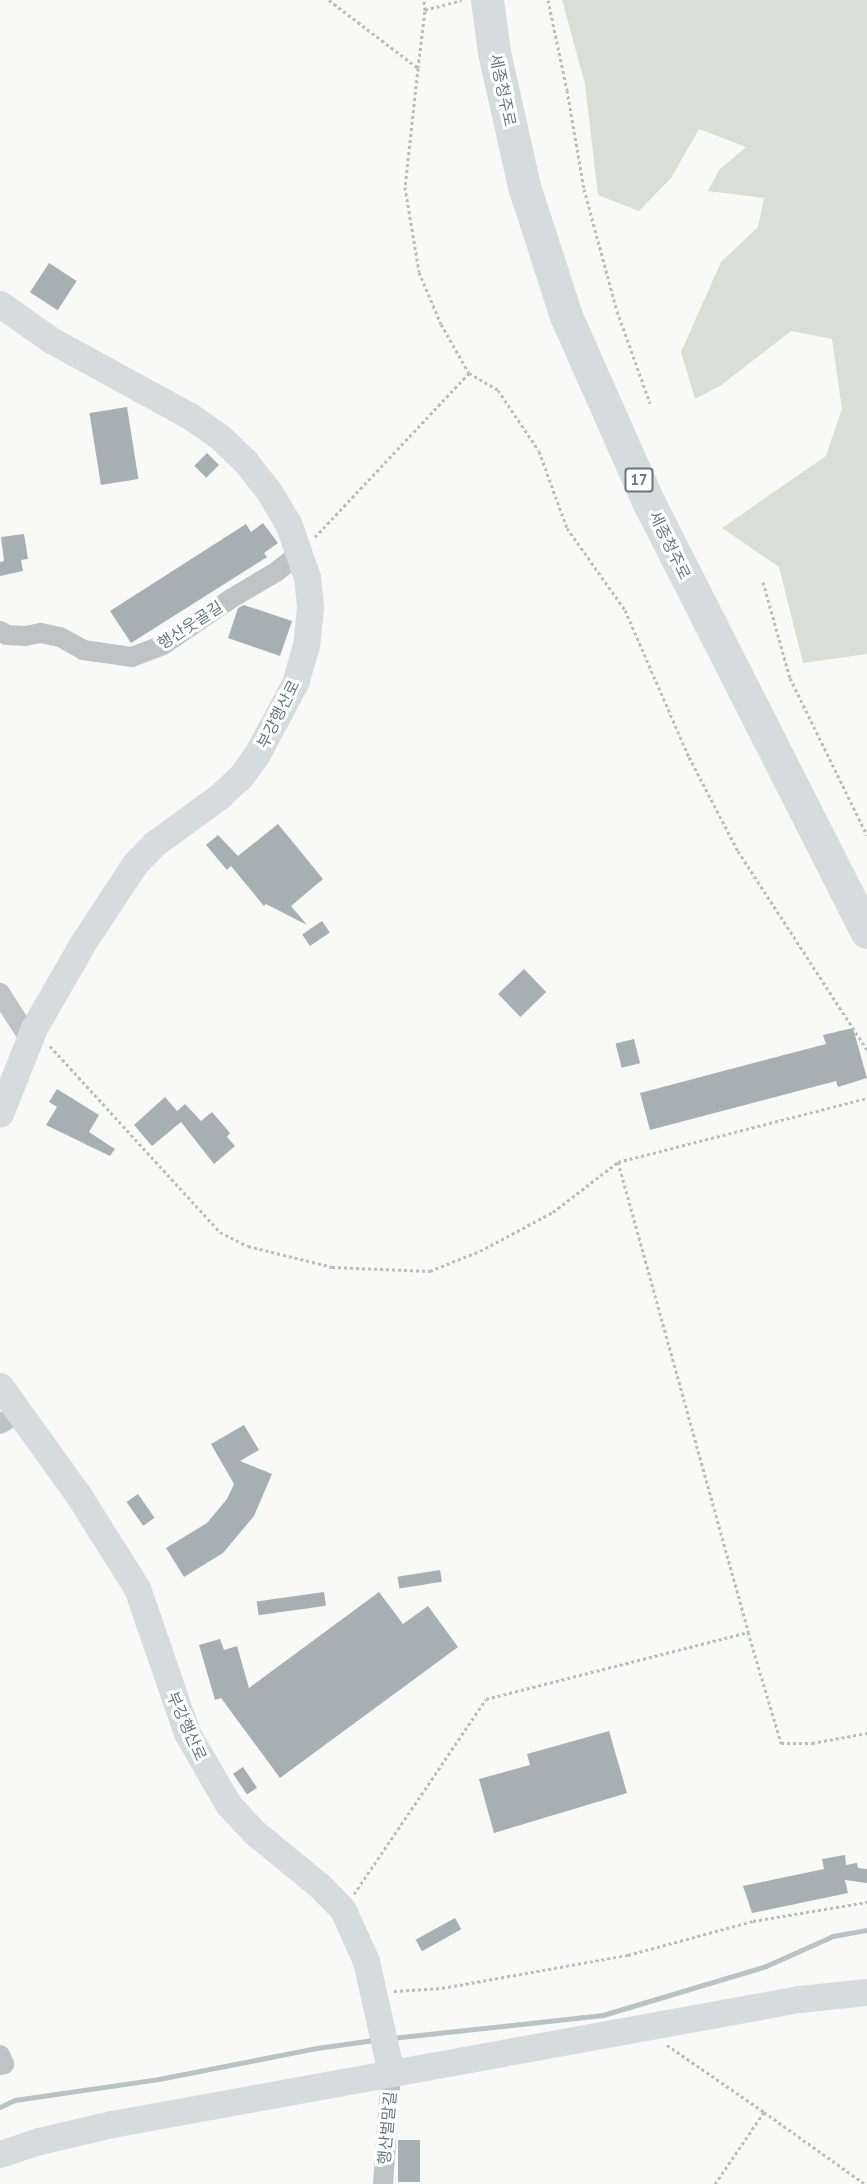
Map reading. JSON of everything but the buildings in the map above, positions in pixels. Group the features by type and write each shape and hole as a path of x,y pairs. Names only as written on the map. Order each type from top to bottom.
{"highway":[{"name":"세종청주로","path":"487,0 494,52 524,186 566,316 649,502 867,932"},
{"name":"세종청주로","path":"504,0 505,13 539,154 592,327 668,503 867,895"}],"street":[{"name":"부강행산로","path":"0,304 51,340 190,416 219,436 245,461 268,490 288,523 307,577 309,618 296,681 279,717 240,777 221,795 154,844 134,865 84,941 32,1034 0,1114"},
{"name":"행산웃골길","path":"0,631 25,636 41,633 60,637 83,650 132,657 163,645 232,598 276,572 300,553"},
{"path":"0,993 32,1034"},
{"name":"부강행산로","path":"0,1386 9,1419 79,1496 137,1588 187,1733 228,1804 254,1832 320,1886 343,1910 366,1961 389,2060"},
{"path":"0,2154 39,2141 389,2060 643,2028 799,1999 867,1992"},
{"path":"0,2055 4,2064 0,2066"},
{"name":"행산벌말길","path":"383,2184 389,2060"}],"path":[{"path":"328,0 418,68"},
{"path":"423,0 425,10 405,187 419,272 441,324 469,373 498,390 538,451 567,528 625,610 689,757 738,851 867,1050"},
{"path":"425,10 462,0"},
{"path":"548,0 567,90 584,189 617,311 650,403"},
{"path":"300,553 469,373"},
{"path":"763,582 790,678 867,835"},
{"path":"32,1034 220,1232 248,1246 332,1267 430,1271 480,1251 553,1212 618,1162 867,1098"},
{"path":"618,1162 781,1743 812,1743 867,1733"},
{"path":"343,1910 486,1699 748,1632"},
{"path":"377,2004 442,1988 628,1955 753,1921 867,1902"},
{"path":"643,2028 865,2184"},
{"path":"715,2184 764,2112"}],"shaded area":[{"path":"562,0 867,0 867,654 803,663 779,567 722,528 826,456 842,409 832,339 791,331 720,386 695,399 681,352 721,262 758,227 764,198 708,191 719,170 746,147 699,129 671,178 639,211 598,195 585,84"}],"waterway":[{"path":"392,2038 603,2015 766,1966 833,1936 867,1930"},
{"path":"0,2107 15,2100 159,2079 317,2048 375,2040"}]}
